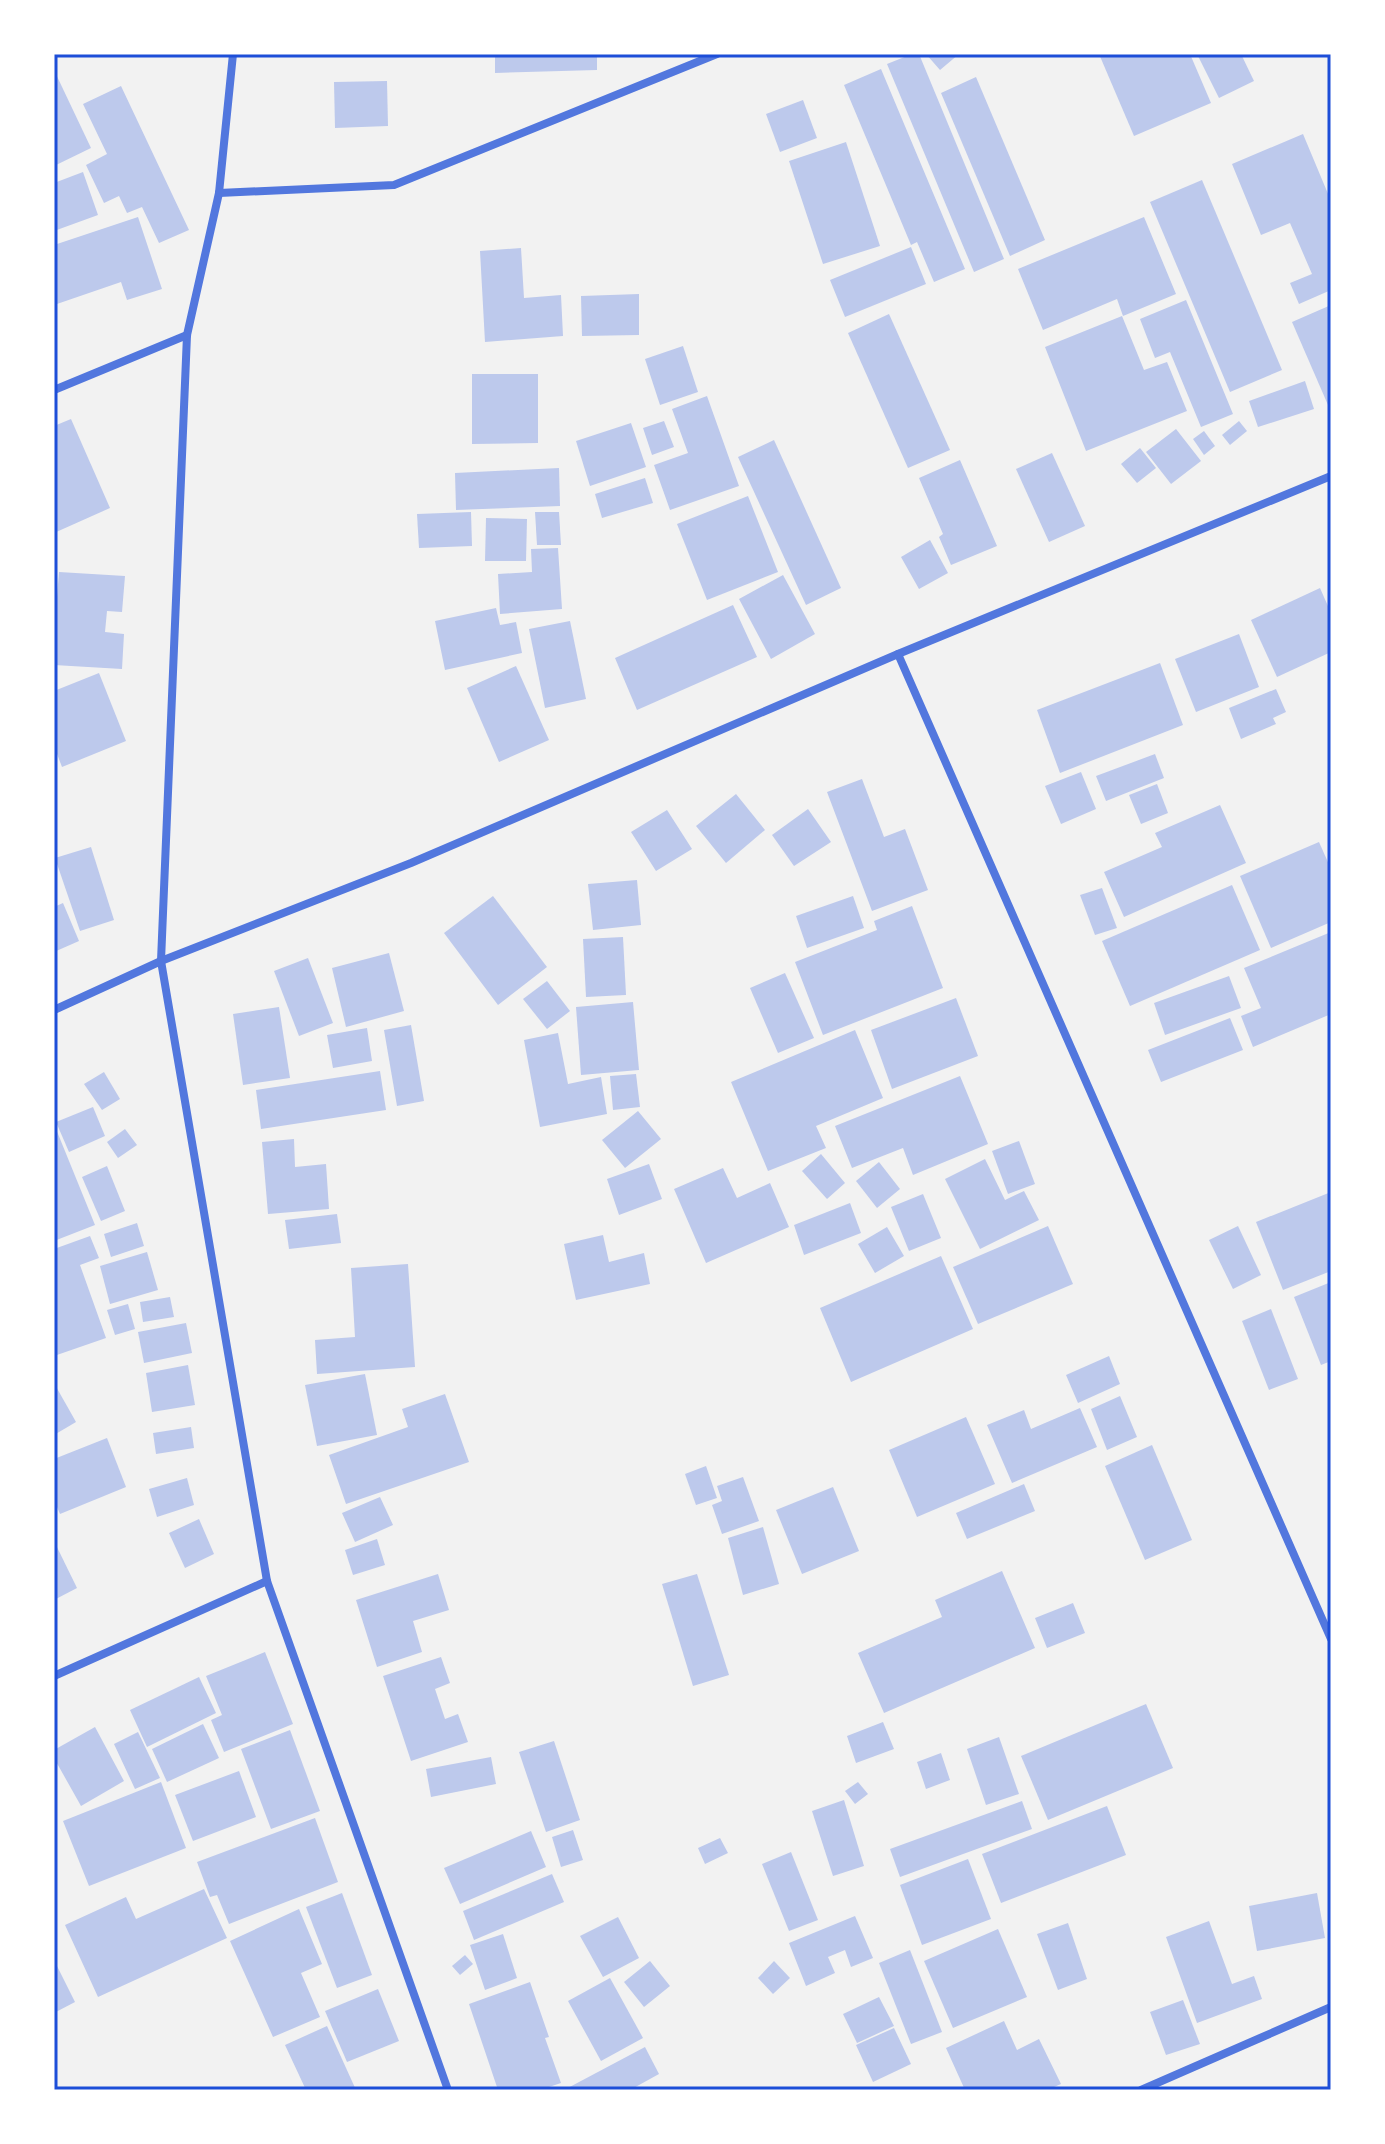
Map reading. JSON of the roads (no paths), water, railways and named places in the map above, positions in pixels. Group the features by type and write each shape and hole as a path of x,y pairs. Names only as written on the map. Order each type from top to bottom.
{"street":[{"path":"233,54 219,193 187,335 161,961 267,1581 448,2090"},
{"path":"219,193 394,185 717,54"},
{"path":"54,390 187,335"},
{"path":"54,1010 161,961 411,863 898,654 1331,476"},
{"path":"898,654 1331,1639"},
{"path":"54,1676 267,1581"},
{"path":"1141,2090 1331,2007"}]}
